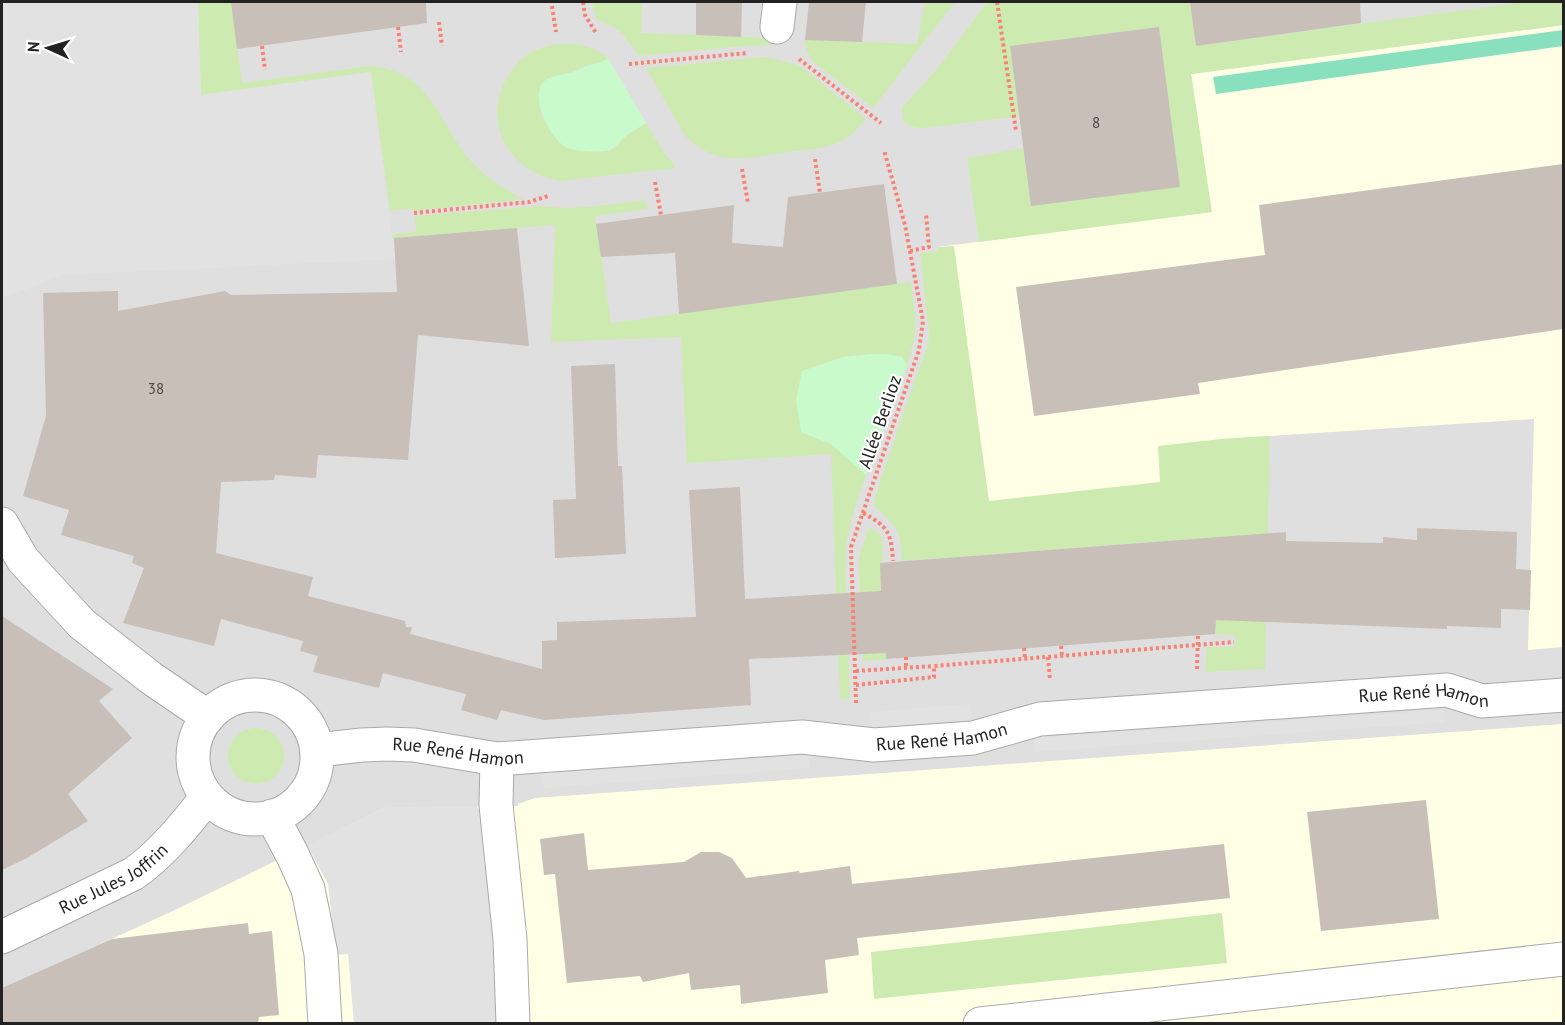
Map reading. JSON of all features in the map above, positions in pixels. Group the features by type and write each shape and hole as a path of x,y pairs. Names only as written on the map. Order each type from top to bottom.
{"street":[{"path":"2,524 23,560 82,624 151,678 208,717"},
{"name":"Rue René Hamon","path":"318,750 362,744 396,744 497,759 802,737 874,745 973,738 1040,719 1447,690 1482,701 1563,695"},
{"path":"250,695 264,695 296,709 311,728 318,750 314,776 308,789 284,812 259,819 241,817 222,809 207,798 196,782 192,766 193,748 198,733 208,717 219,707 232,700 250,695"},
{"path":"497,759 496,805 510,939 513,1023"},
{"name":"Rue Jules Joffrin","path":"2,937 133,874 147,865 207,798"},
{"path":"272,816 308,889 321,954 325,1023"},
{"path":"982,1023 1160,1013 1563,959"}],"path":[{"path":"583,2 585,15 596,33"},
{"path":"997,2 1016,131"},
{"path":"552,6 556,32"},
{"path":"439,22 442,46"},
{"path":"398,27 401,52"},
{"path":"262,46 265,70"},
{"path":"629,64 750,53"},
{"path":"795,56 881,123"},
{"name":"Allée Berlioz","path":"856,704 851,548 919,350 923,321 905,225 884,150"},
{"path":"815,159 820,193"},
{"path":"742,169 748,203"},
{"path":"655,182 661,215"},
{"path":"414,213 529,202 548,196"},
{"path":"910,251 929,247 926,214"},
{"path":"863,513 887,530 891,541 893,561"},
{"path":"1196,673 1197,635"},
{"path":"856,671 906,669 1234,642"},
{"path":"1061,646 1062,656"},
{"path":"1024,648 1025,659"},
{"path":"906,657 906,669"},
{"path":"1048,657 1050,684"},
{"path":"856,685 934,677 934,666"}],"shaded area":[{"path":"2,2 1563,2 1563,1023 2,1024"},
{"path":"2,2 198,2 201,95 371,72 395,259 63,275 2,298"},
{"path":"1563,25 1563,647 1528,650 1534,419 1222,439 1219,500 958,519 941,343 938,247 1211,212 1191,74"},
{"path":"971,704 972,720 872,727 871,712"},
{"path":"1443,710 1444,722 1034,752 1035,738"},
{"path":"1563,724 1563,1023 2,1024 2,989 175,910 384,808 518,806 518,804 535,798"},
{"path":"808,755 810,768 544,788 540,774"},
{"path":"477,806 486,824 501,1013 497,1023 354,1023 348,954 336,955 328,884 307,845 384,808"}],"green space":[{"path":"198,2 231,2 242,83 370,66 390,70 407,77 420,88 471,161 483,173 524,199 412,211 411,208 390,211 371,72 200,95"},
{"path":"592,2 642,2 641,33 779,38 778,43 766,46 639,56 614,27 596,19"},
{"path":"925,2 955,2 873,108 812,61 807,51 805,40 917,44"},
{"path":"987,2 1190,2 1196,46 1524,2 1563,2 1563,25 1191,74 1212,212 979,242 967,158 1023,148 1031,205 1180,187 1159,27 1010,46 1019,116 927,128 917,128 903,121 902,108 936,70"},
{"path":"1563,30 1563,46 1216,94 1213,77"},
{"path":"556,44 584,46 608,58 563,74 540,107 542,117 554,136 594,152 610,150 646,123 665,154 675,165 674,168 561,181 544,177 517,160 507,148 500,134 497,118 498,102 503,85 512,70 524,57 539,48"},
{"path":"765,57 796,64 804,69 865,118 862,123 852,134 833,145 745,158 721,157 697,146 685,136 646,68"},
{"path":"608,58 646,123 609,150 586,151 568,148 553,135 544,118 539,100 541,85 550,78"},
{"path":"645,200 648,209 595,216 611,323 911,282 915,337 907,365 902,357 872,354 843,357 802,371 801,432 831,444 866,475 855,506 845,560 850,698 840,699 831,454 687,463 681,337 551,342 555,225 393,238 392,234 416,232 415,216 541,206 580,207"},
{"path":"954,246 989,501 1160,482 1158,446 1270,436 1265,669 1205,672 1207,647 1234,647 1235,635 1215,634 1218,537 902,561 899,535 888,518 874,506 874,499 928,346 929,333 920,253 938,251 938,247"},
{"path":"872,354 902,357 907,365 866,475 831,444 801,432 796,400 802,371 843,357"},
{"path":"869,528 878,533 883,546 883,562 880,563 886,659 863,661 859,557"},
{"path":"251,728 261,728 276,736 282,745 284,756 282,767 276,776 261,784 251,784 240,779 233,772 228,761 228,751 233,740 240,733"},
{"path":"1222,913 1227,963 874,999 871,952"}],"building":[{"path":"231,2 426,2 427,23 237,49"},
{"path":"696,2 742,2 741,37 696,35"},
{"path":"809,2 866,2 862,42 805,40"},
{"path":"1190,2 1360,2 1361,23 1196,46"},
{"path":"1159,27 1180,187 1031,206 1010,46"},
{"path":"1563,164 1563,329 1198,383 1200,394 1034,416 1016,287 1265,255 1259,205"},
{"path":"884,184 897,284 679,314 675,253 601,257 596,224 734,205 732,243 783,247 788,197"},
{"path":"517,228 529,346 418,335 408,460 318,455 316,478 275,475 274,480 221,482 216,553 313,577 308,596 405,621 406,627 412,627 410,634 542,669 542,641 557,640 557,622 696,617 689,490 740,487 745,599 881,591 880,563 1286,532 1286,541 1383,543 1383,537 1417,540 1417,528 1517,532 1516,569 1531,570 1530,610 1501,609 1501,628 1447,626 1447,629 1216,620 1215,634 886,659 886,653 749,659 751,705 544,720 501,710 497,720 461,710 466,694 383,673 379,688 313,672 318,656 300,651 303,641 221,619 214,646 123,623 144,568 132,563 134,556 61,535 69,510 23,496 46,416 43,293 118,291 118,311 225,291 231,295 397,292 394,238"},
{"path":"615,364 618,466 622,466 626,554 555,558 553,500 576,499 571,366"},
{"path":"2,616 113,689 99,701 132,738 68,794 88,821 27,858 2,870"},
{"path":"1426,800 1439,919 1321,931 1307,812"},
{"path":"584,833 588,870 684,862 701,852 719,852 732,858 746,878 850,866 852,884 1224,844 1230,898 857,938 859,955 825,960 828,993 741,1004 740,985 691,990 689,973 643,982 640,976 567,983 555,874 544,875 540,839"},
{"path":"248,923 249,934 272,931 279,1015 259,1017 258,1023 2,1023 2,988 112,939"}]}
